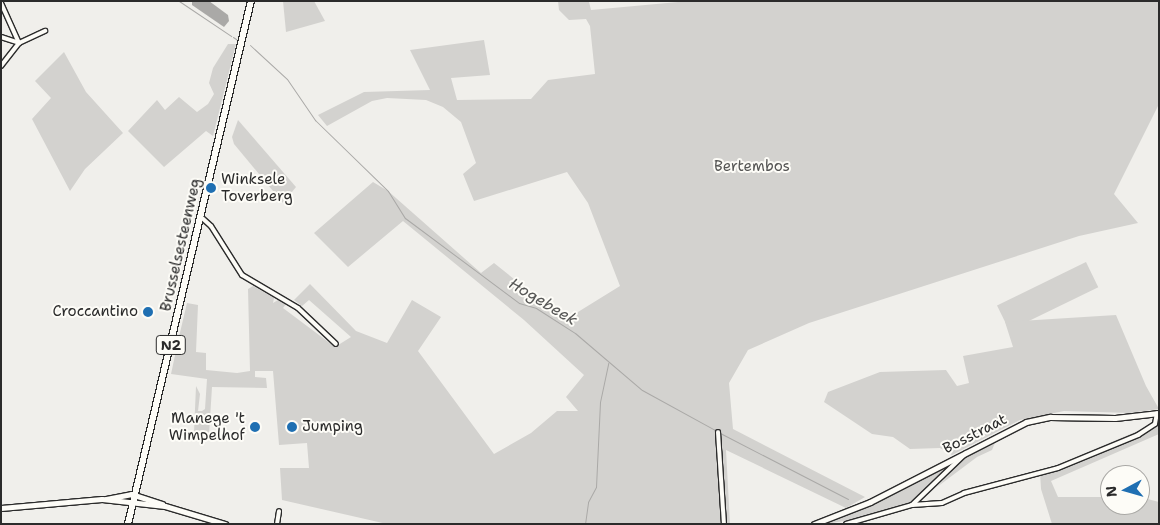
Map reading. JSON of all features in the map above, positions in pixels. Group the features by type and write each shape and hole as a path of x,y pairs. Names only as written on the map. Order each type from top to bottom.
{"main road":[{"name":"Brusselsesteenweg","path":"128,524 251,1"}],"street":[{"path":"1,3 19,44"},
{"path":"1,66 19,44 45,31"},
{"path":"1,37 19,44"},
{"path":"201,217 211,226 242,275 298,308 336,344"},
{"path":"846,524 912,505 942,503 964,493 1058,468 1138,434 1155,424 1158,413"},
{"name":"Bosstraat","path":"814,524 870,502 1010,429 1050,417 1115,418 1158,413"},
{"path":"718,432 724,524"},
{"path":"912,505 964,459 968,452"},
{"path":"1,508 102,500 135,494 165,506 225,524"},
{"path":"102,500 165,506"},
{"path":"277,524 279,511"}],"green space":[{"path":"283,1 314,1 325,21 286,32"},
{"name":"Bertembos","path":"558,1 589,2 591,10 678,2 1159,1 1159,104 1114,194 1138,223 1079,236 809,323 748,350 729,383 733,429 865,497 846,508 726,450 730,524 387,524 282,500 280,468 309,468 307,443 279,445 273,371 255,371 255,377 266,378 267,388 212,387 209,435 194,432 196,386 200,394 198,411 202,411 205,409 207,379 171,374 177,346 183,348 185,344 178,341 187,303 198,305 196,352 206,353 206,370 237,373 250,371 248,289 253,286 274,298 273,303 278,300 286,304 283,308 335,347 351,337 309,300 302,306 294,300 310,284 356,331 387,343 412,300 441,317 418,351 494,454 531,433 557,411 578,411 566,397 584,375 524,320 403,221 348,267 314,233 373,182 388,191 481,273 494,263 565,320 620,286 588,203 567,172 474,201 463,174 476,163 461,122 443,107 426,100 387,98 372,101 327,126 318,115 364,92 430,90 410,50 484,40 490,75 451,78 457,100 531,99 548,80 595,74 590,26 586,19 569,20 559,10"},
{"path":"228,44 236,44 213,136 206,131 164,167 128,131 157,100 165,110 179,97 197,112 208,104 214,94 209,83 213,68"},
{"path":"64,52 86,92 123,133 85,169 70,191 32,119 51,98 35,81"},
{"path":"238,120 296,187 283,203 234,144 232,137"},
{"path":"1086,262 1098,287 1009,331 997,305"},
{"path":"1116,315 1146,386 1159,409 1130,413 1064,411 1020,420 952,455 940,448 910,449 893,437 872,434 824,402 828,392 880,372 946,370 957,386 969,383 963,356 1013,347 1005,322"},
{"path":"1159,422 1159,434 1051,481 1058,497 1100,497 1100,515 1150,515 1150,500 1159,502 1159,524 1052,524 1041,489 1040,472"},
{"path":"997,438 992,450 977,457 937,487 969,454"},
{"path":"955,461 911,502 855,519 826,524 873,505"}],"shaded area":[{"path":"192,1 209,1 228,15 229,21 224,27 192,5"}],"waterway":[{"name":"Hogebeek","path":"179,1 231,36"},
{"name":"Hogebeek","path":"250,45 287,79 315,120 388,191 405,218 519,303 536,308 575,333 642,390 717,431"},
{"path":"585,524 588,502 596,487 600,402 608,363"},
{"name":"Hogebeek","path":"720,433 848,499"}],"place":[{"name":"Winksele Toverberg","path":"211,188"},
{"name":"Croccantino","path":"148,312"},
{"name":"Manege 't Wimpelhof","path":"255,427"},
{"name":"Jumping","path":"292,427"}]}
